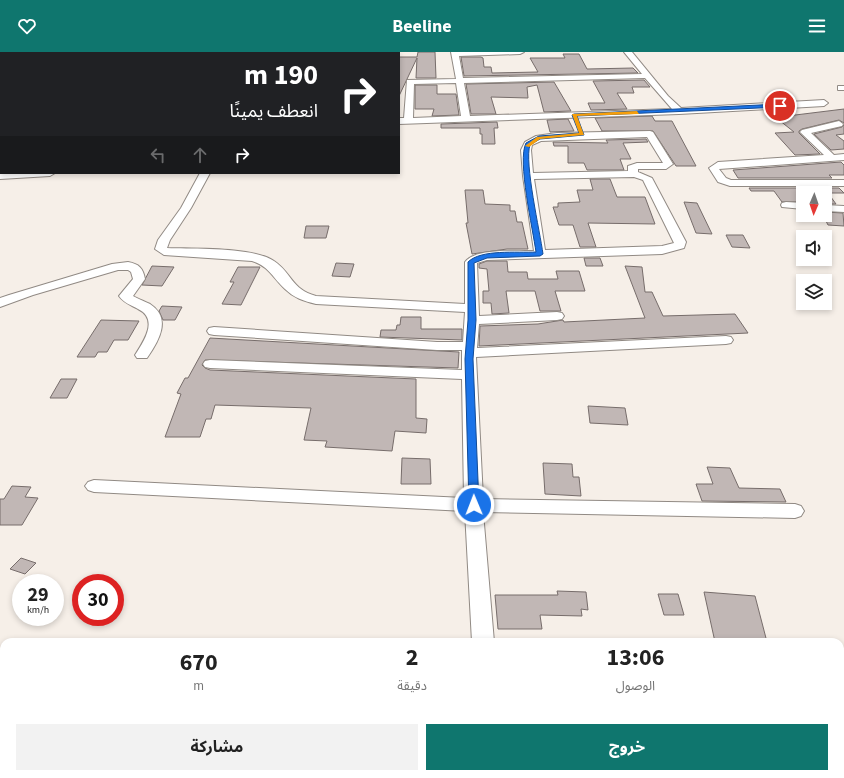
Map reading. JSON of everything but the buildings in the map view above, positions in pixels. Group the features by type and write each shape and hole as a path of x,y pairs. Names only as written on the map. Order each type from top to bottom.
{"street":[{"path":"466,118 455,53 520,52"},
{"path":"628,52 646,76 679,111"},
{"path":"646,76 410,82 403,121 679,111 824,103"},
{"path":"574,115 582,134"},
{"path":"832,158 805,132 839,124"},
{"path":"540,254 528,176 526,150 528,144 539,138 582,134 650,134 668,164 666,166 634,167 632,168 635,174"},
{"path":"844,157 718,165 714,168 722,180 730,183 844,183"},
{"path":"0,176 33,174"},
{"path":"204,174 186,208 164,240 161,249 164,251 254,257 267,261 279,272 294,292 304,297 316,300 472,314 557,316"},
{"path":"483,638 474,505 470,375 472,314 471,262 480,257 487,256 648,252 668,249 680,245 679,238 647,178 635,174 528,176"},
{"path":"786,205 796,206"},
{"path":"832,208 844,209"},
{"path":"0,303 116,266 124,265 134,267 138,272 139,279 126,296 130,301 140,304 151,311 155,315 156,322 151,343 142,355"},
{"path":"214,331 437,346 470,350 633,346 726,340"},
{"path":"210,364 470,375"},
{"path":"94,486 474,505 795,511"}],"slow traffic":[{"path":"527,146 539,138 582,134 574,115 637,113"}],"route":[{"path":"474,505 474,454 469,359 472,320 471,262 480,257 487,256 540,254 528,176 526,150 528,144 539,138 582,134 574,115 780,106"}]}
